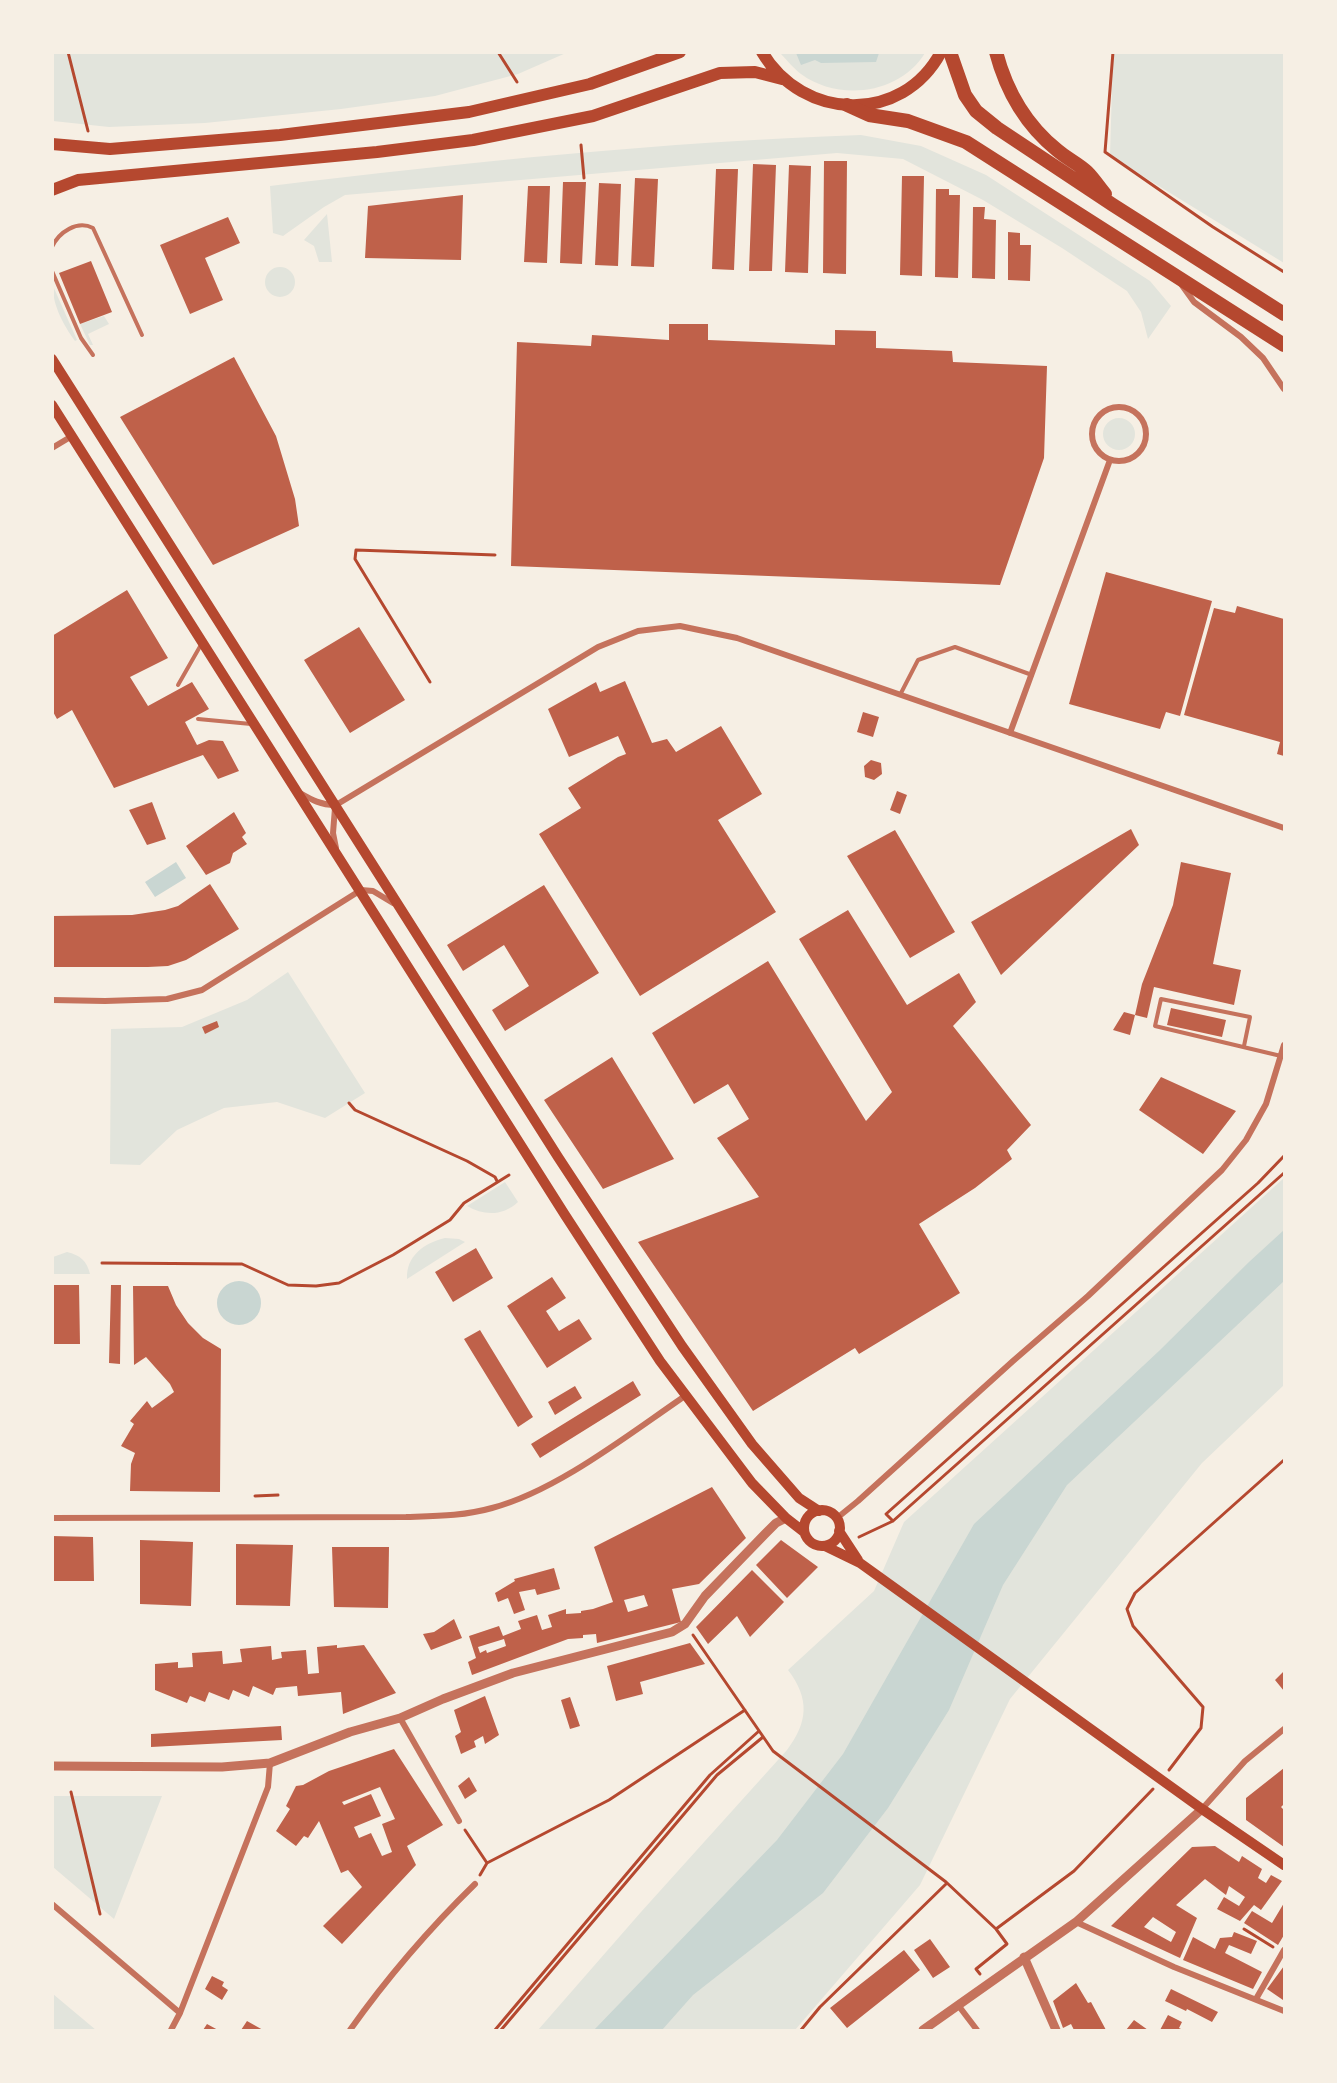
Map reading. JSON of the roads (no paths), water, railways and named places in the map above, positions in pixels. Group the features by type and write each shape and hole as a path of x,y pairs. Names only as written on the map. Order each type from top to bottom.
{"highway":[{"path":"52,144 111,149 280,135 469,112 590,84 680,52"},
{"path":"762,52 782,79"},
{"path":"52,190 78,180 377,152 473,140 593,116 720,73 755,72 782,79 811,97 835,104 876,103 901,94 924,76 941,52"},
{"path":"950,52 965,94 976,111 997,128 1284,314"},
{"path":"996,52 1008,87 1024,115 1038,133 1057,151 1087,171 1113,205"},
{"path":"847,105 869,115 908,121 966,142 1284,345"}],"main road":[{"path":"52,359 558,1157 682,1346 752,1444 799,1498 819,1511 829,1512 837,1518 839,1531 860,1563"},
{"path":"52,405 660,1361 752,1483 814,1544 825,1546 860,1563 1202,1809 1284,1865"},
{"path":"804,1532 809,1516 819,1511"},
{"path":"825,1546 834,1541 839,1531"}],"street":[{"path":"1174,274 1194,302 1240,337 1263,358 1284,389"},
{"path":"1121,407 1129,409 1143,421 1146,430 1142,448 1129,459 1110,460 1096,450 1092,433 1093,425 1104,411 1121,407"},
{"path":"52,448 72,436"},
{"path":"1010,733 1110,460"},
{"path":"297,791 313,801 326,805 336,804 598,647 638,631 680,626 737,638 1284,828"},
{"path":"336,804 333,833 338,853"},
{"path":"52,1000 167,999 202,990 361,890 373,891 386,897 403,911"},
{"path":"837,1518 1088,1296 1222,1170 1246,1140 1266,1104 1284,1046"},
{"path":"52,1518 406,1517 453,1515 493,1508 564,1477 685,1396"},
{"path":"52,1766 222,1767 270,1763 350,1732 400,1718 513,1673 672,1632 685,1624 705,1596 770,1528 786,1518"},
{"path":"400,1718 459,1821"},
{"path":"923,2031 1076,1922 1202,1809 1245,1761 1284,1729"},
{"path":"171,2031 268,1787 270,1763"},
{"path":"350,2031 367,2005 436,1921 475,1884"},
{"path":"52,1904 180,2013"},
{"path":"1076,1922 1174,1967 1284,2011"},
{"path":"1256,1999 1283,1951"},
{"path":"1024,1958 1056,2031"},
{"path":"958,2005 977,2031"}],"lane":[{"path":"52,247 58,237 70,228 84,225 93,228 142,335"},
{"path":"52,271 81,338 93,355"},
{"path":"178,685 202,643"},
{"path":"900,695 918,660 955,646 1032,675"},
{"path":"198,719 254,724"},
{"path":"1244,1046 1250,1017 1161,999 1155,1026 1282,1057"}]}
